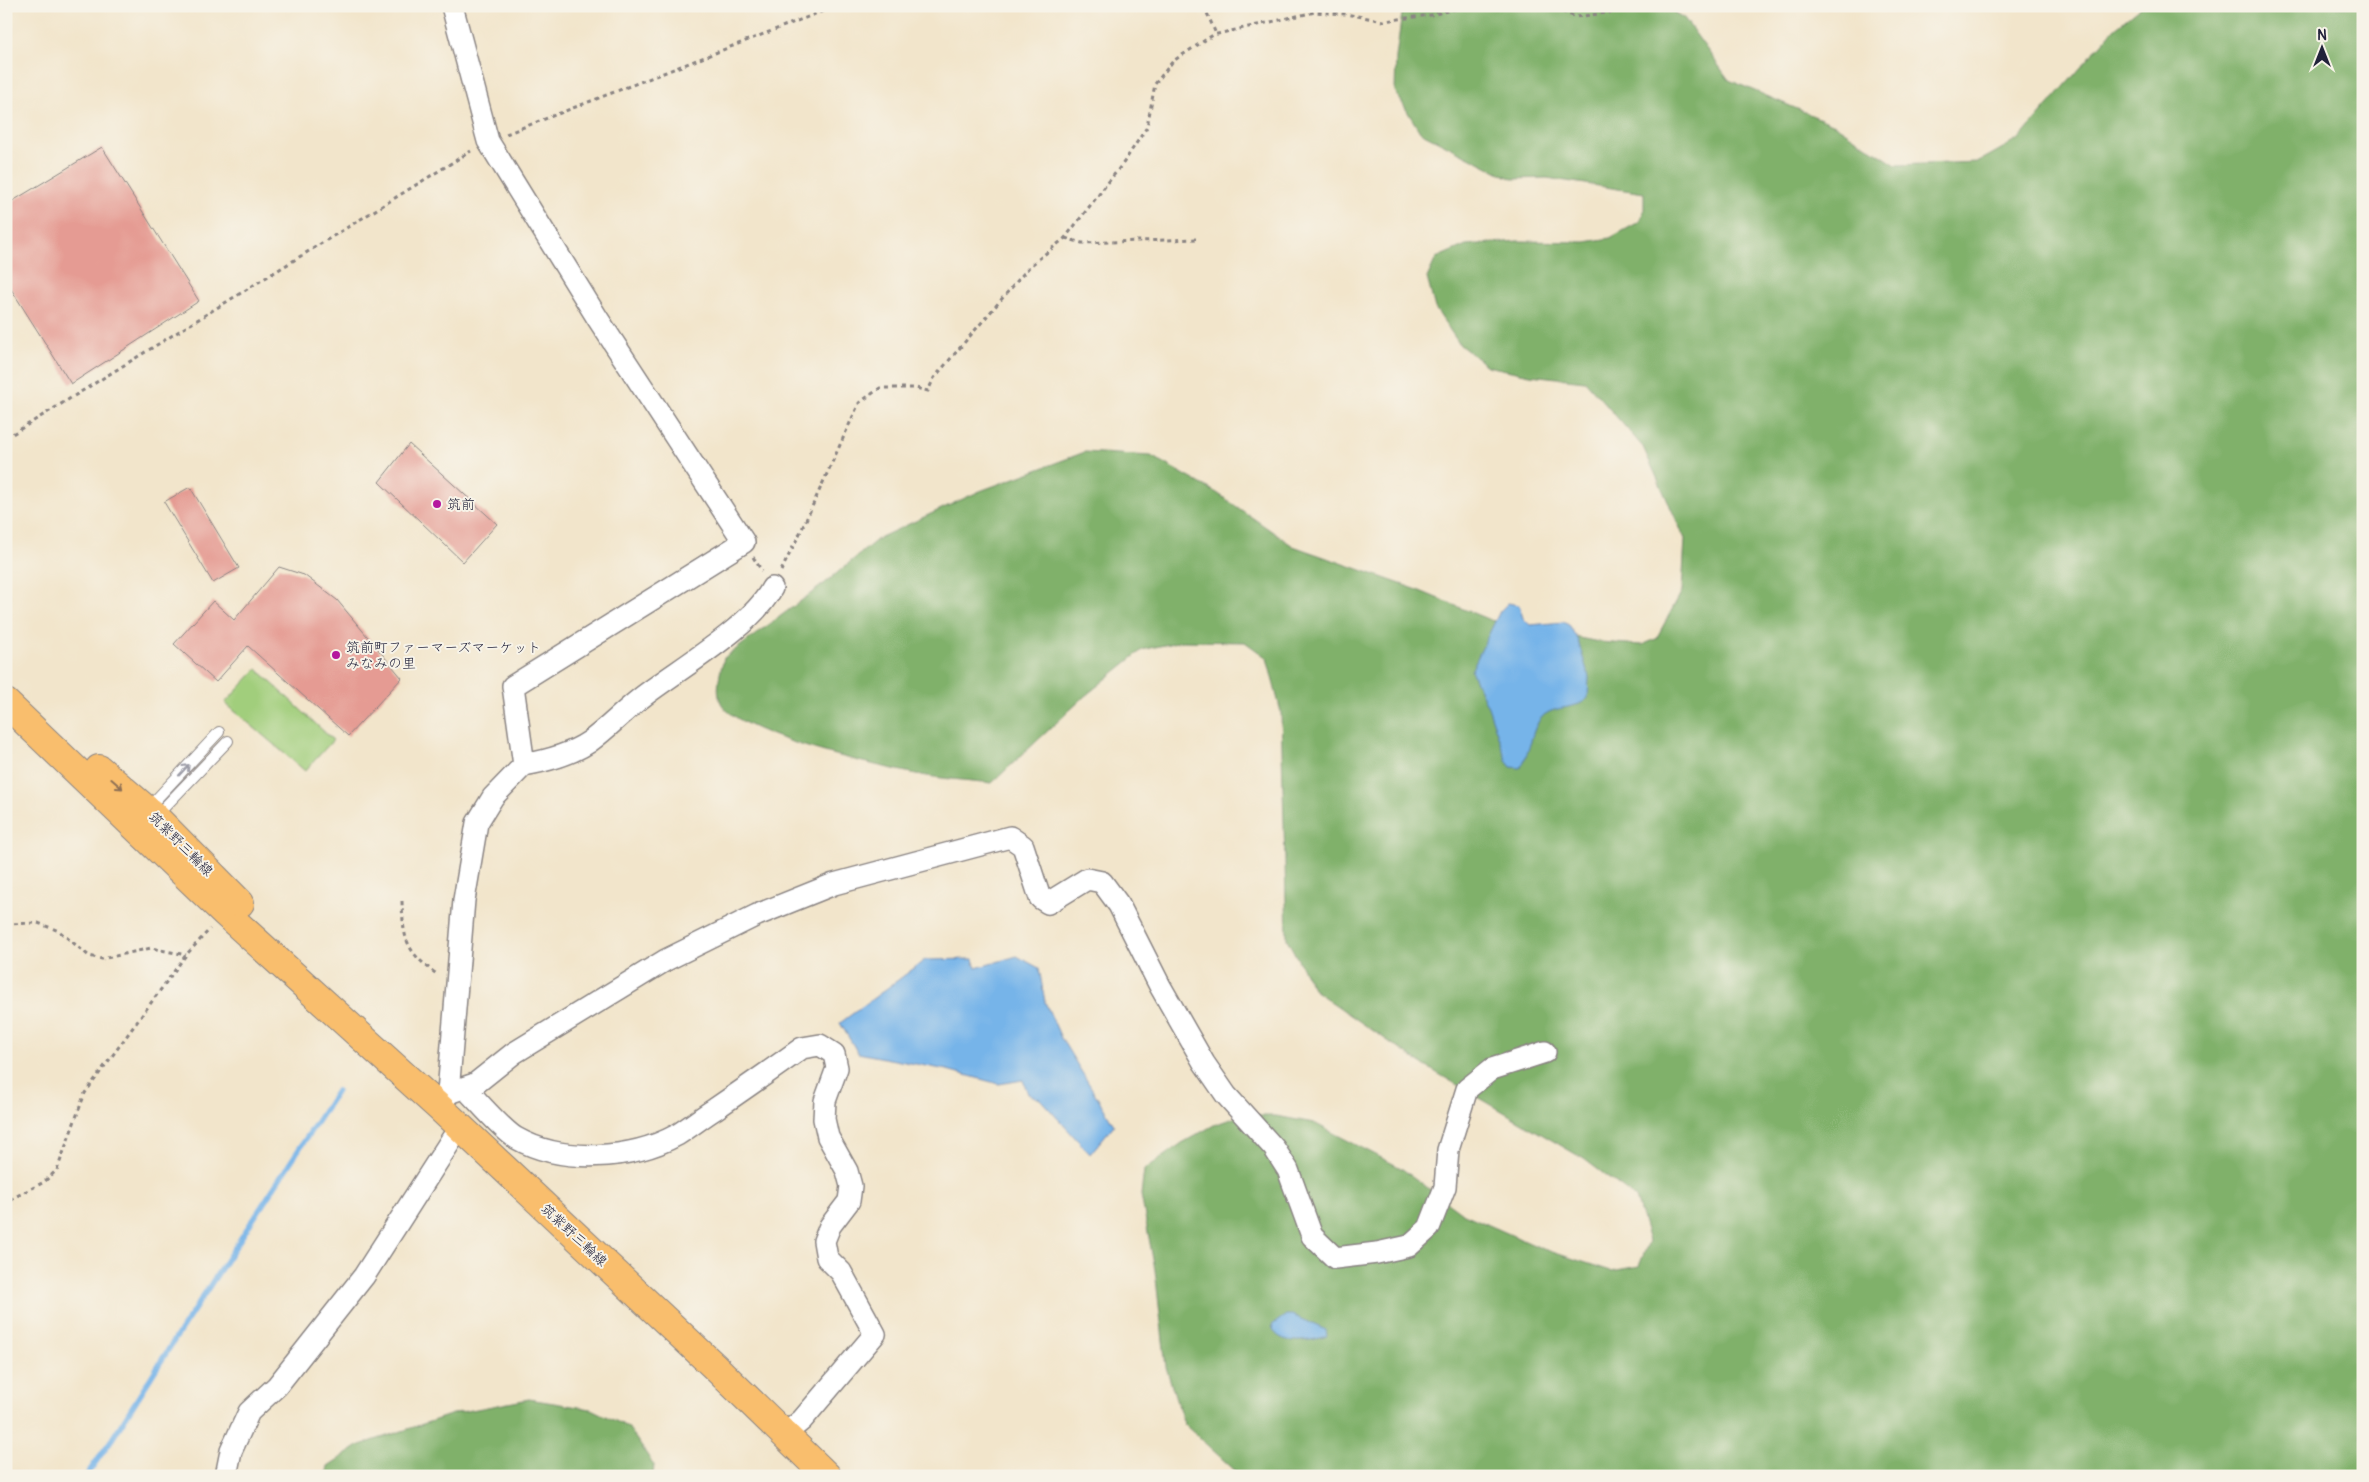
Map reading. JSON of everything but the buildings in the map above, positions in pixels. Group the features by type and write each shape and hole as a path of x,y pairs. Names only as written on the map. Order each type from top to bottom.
{"main road":[{"name":"筑紫野三輪線","path":"13,710 144,816 279,946 318,999"},
{"name":"筑紫野三輪線","path":"144,816 225,913 318,999 453,1104 826,1476"}],"street":[{"path":"452,6 488,141 598,319 744,542 513,686 524,765"},
{"path":"453,1104 457,983 464,900 477,823 493,797 524,765 550,760 588,743 640,699 748,619 766,600 772,588"},
{"path":"226,1476 231,1451 249,1412 276,1386 364,1276 453,1104 514,1053 666,960 756,915 834,884 1010,837 1023,846 1040,898 1048,903 1086,879 1102,882 1119,905 1160,986 1204,1063 1226,1095 1274,1148 1288,1170 1312,1236 1336,1258 1377,1253 1409,1246 1429,1228 1445,1188 1448,1150 1467,1089 1492,1069 1545,1052"},
{"path":"453,1104 515,1137 562,1154 621,1153 676,1135 802,1048 820,1045 834,1054 837,1068 825,1101 824,1118 828,1137 847,1171 852,1186 849,1201 830,1226 824,1241 827,1258 841,1272 875,1334 802,1420 784,1435"}],"lane":[{"path":"144,816 219,732"},
{"path":"144,816 228,741"}],"path":[{"path":"6,438 488,141 836,6"},
{"path":"1204,6 1216,34"},
{"path":"772,588 801,531 859,403 880,388 916,388 928,391 934,378 1030,266 1065,238 1124,162 1147,127 1155,84 1173,61 1216,34 1315,12 1346,14 1384,22 1431,16 1468,6"},
{"path":"1547,6 1576,17 1661,6"},
{"path":"1065,238 1082,243 1196,239"},
{"path":"744,542 772,588"},
{"path":"402,901 403,926 409,948 422,963 438,975 457,983"},
{"path":"6,1207 13,1198 44,1182 56,1170 85,1093 186,955 225,913"},
{"path":"6,924 38,923 59,931 89,956 102,959 151,948 186,955"}],"green space":[{"path":"1403,6 1662,6 1684,18 1729,80 1835,125 1896,165 1978,162 2019,139 2114,29 2142,6 2363,6 2363,1476 1241,1476 1184,1424 1166,1367 1155,1270 1141,1195 1144,1170 1182,1143 1214,1125 1239,1116 1276,1116 1314,1123 1401,1168 1462,1213 1543,1249 1611,1271 1639,1266 1649,1241 1636,1198 1584,1159 1420,1063 1314,990 1287,939 1281,712 1267,658 1245,642 1182,641 1142,650 1085,696 992,783 916,774 872,764 813,749 758,729 737,718 723,706 718,689 720,676 724,658 825,583 879,538 980,491 1085,452 1151,456 1217,493 1293,546 1415,589 1490,620 1599,642 1642,645 1656,639 1682,591 1685,539 1643,447 1585,381 1530,375 1487,366 1460,345 1435,308 1427,278 1436,258 1466,245 1518,241 1585,242 1610,238 1639,222 1644,211 1644,193 1547,178 1512,179 1420,132 1395,91 1396,57"},
{"path":"257,669 333,740 305,771 225,703"},
{"path":"529,1399 591,1409 628,1427 654,1465 653,1476 326,1476 328,1466 360,1445 456,1413"}],"water":[{"path":"1508,603 1519,605 1523,618 1530,625 1564,622 1570,626 1578,641 1589,677 1588,698 1578,704 1549,712 1539,720 1524,762 1520,768 1511,767 1507,762 1488,707 1471,671 1500,611"},
{"path":"1017,956 1039,968 1045,1002 1061,1038 1114,1125 1090,1154 1040,1099 1028,1094 1023,1080 999,1084 947,1070 858,1053 840,1023 925,960 973,959 976,968"},
{"path":"1286,1315 1292,1315 1326,1330 1327,1336 1304,1341 1287,1340 1280,1337 1272,1325"}],"waterway":[{"path":"86,1476 112,1439 337,1091"}],"place":[{"name":"筑前","path":"437,504"},
{"name":"筑前町ファーマーズマーケット みなみの里","path":"336,655"}]}
